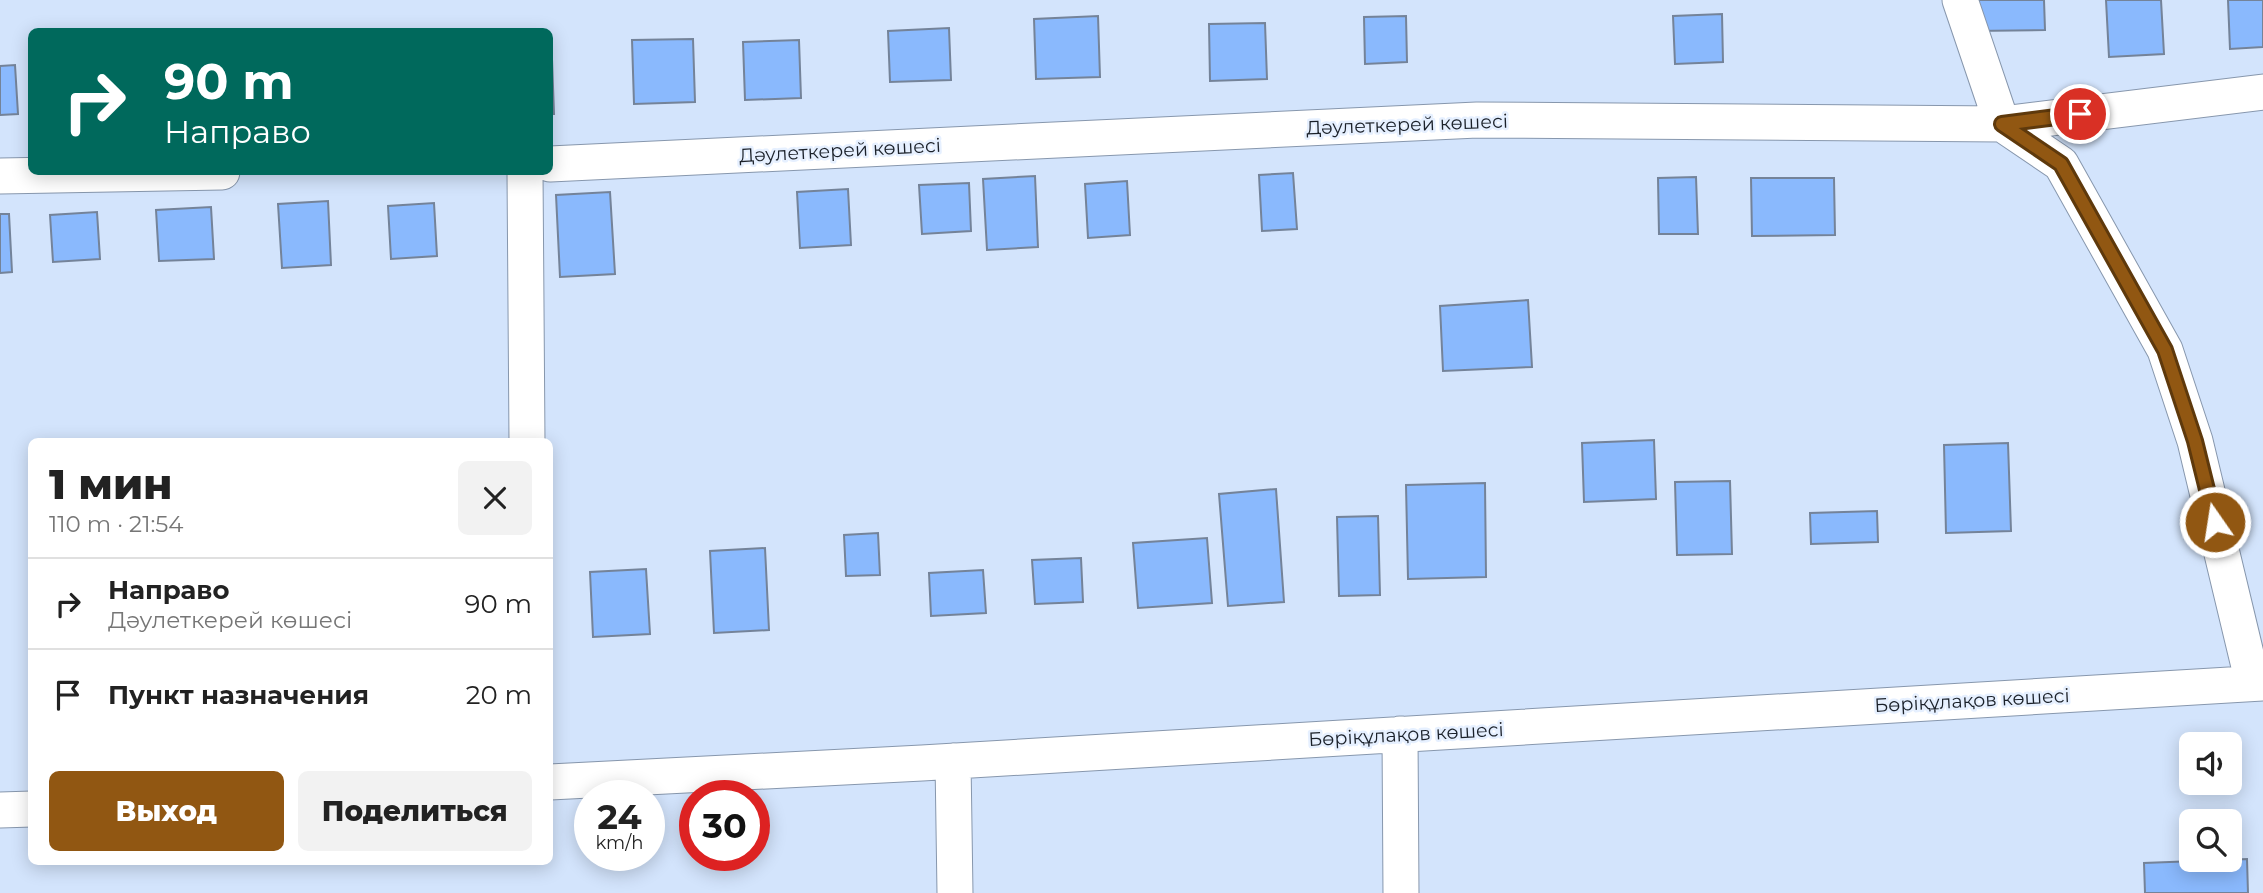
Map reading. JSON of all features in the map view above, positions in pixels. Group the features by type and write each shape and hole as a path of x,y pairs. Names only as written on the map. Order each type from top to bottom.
{"street":[{"path":"1960,0 2002,124 2061,164 2165,350 2195,441 2258,683"},
{"name":"Дәулеткерей көшесі","path":"553,164 1477,120 2002,124 2263,92"},
{"path":"0,176 56,175"},
{"path":"525,175 527,438"},
{"name":"Бөріқұлақов көшесі","path":"553,782 953,761 2258,683"},
{"path":"1400,734 1401,893"},
{"path":"953,761 955,893"},
{"path":"0,810 28,809"}],"building":[{"path":"1972,0 2044,0 2045,30 1973,31"},
{"path":"2106,0 2161,0 2164,54 2109,57"},
{"path":"2228,0 2263,0 2263,47 2230,49"},
{"path":"1722,14 1723,62 1675,64 1673,16"},
{"path":"1098,16 1100,77 1036,79 1034,19"},
{"path":"1406,16 1407,62 1365,64 1364,17"},
{"path":"1265,23 1267,79 1210,81 1209,24"},
{"path":"949,28 951,80 890,82 888,31"},
{"path":"693,39 695,102 634,104 632,40"},
{"path":"799,40 801,98 745,100 743,42"},
{"path":"15,65 18,114 0,115 0,66"},
{"path":"1293,173 1297,229 1262,231 1259,175"},
{"path":"1035,176 1038,247 987,250 983,179"},
{"path":"1696,177 1698,234 1659,234 1658,178"},
{"path":"1751,178 1834,178 1835,235 1752,236"},
{"path":"1127,181 1130,235 1088,238 1085,184"},
{"path":"969,183 971,231 922,234 919,185"},
{"path":"848,189 851,245 800,248 797,192"},
{"path":"610,192 615,274 560,277 556,195"},
{"path":"328,201 331,265 282,268 278,204"},
{"path":"434,203 437,256 391,259 388,206"},
{"path":"211,207 214,259 159,261 156,210"},
{"path":"97,212 100,259 53,262 50,215"},
{"path":"0,214 9,214 12,272 0,273"},
{"path":"1528,300 1532,367 1443,371 1440,306"},
{"path":"1654,440 1656,499 1584,502 1582,443"},
{"path":"2008,443 2011,531 1946,533 1944,445"},
{"path":"1730,481 1732,554 1677,555 1675,482"},
{"path":"1485,483 1486,577 1408,579 1406,485"},
{"path":"1276,489 1284,602 1228,606 1219,494"},
{"path":"1877,511 1878,542 1811,544 1810,513"},
{"path":"1378,516 1380,595 1339,596 1337,517"},
{"path":"878,533 880,575 846,576 844,535"},
{"path":"1207,538 1212,603 1138,608 1133,543"},
{"path":"765,548 769,630 714,633 710,551"},
{"path":"1081,558 1083,602 1035,604 1032,560"},
{"path":"646,569 650,634 593,637 590,572"},
{"path":"983,570 986,613 931,616 929,573"},
{"path":"2242,859 2247,859 2248,893 2145,893 2144,863 2179,862 2179,872 2242,872"}],"route":[{"path":"2080,114 2002,124 2061,164 2165,350 2195,441 2215,522"}]}
